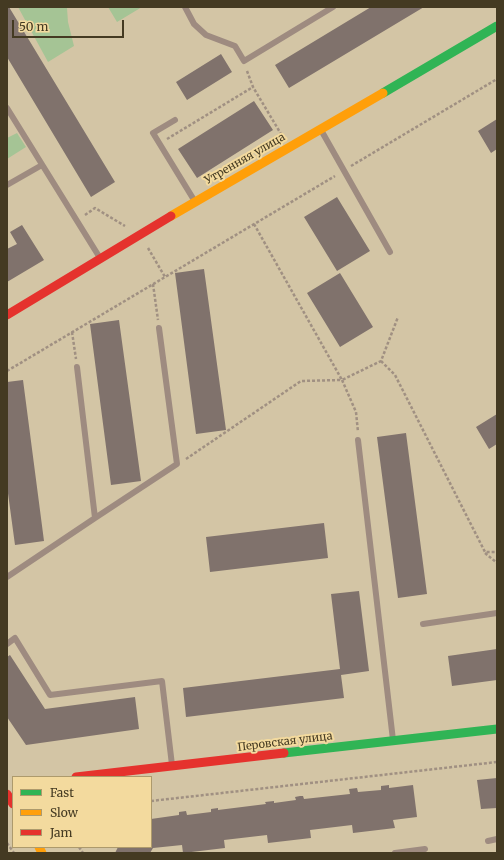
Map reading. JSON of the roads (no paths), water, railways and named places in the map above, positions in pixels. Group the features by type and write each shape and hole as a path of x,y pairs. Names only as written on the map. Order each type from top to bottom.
{"street":[{"name":"Утренняя улица","path":"7,316 100,258 497,26"},
{"name":"Перовская улица","path":"86,776 497,729"}],"lane":[{"path":"185,7 194,24 206,35 235,46 244,61 334,7"},
{"path":"7,108 100,258"},
{"path":"175,120 153,133 195,202"},
{"path":"320,129 390,252"},
{"path":"7,185 42,165"},
{"path":"7,577 177,464 159,328"},
{"path":"77,367 95,518"},
{"path":"358,440 393,741"},
{"path":"423,624 497,613"},
{"path":"7,644 15,638 50,695 162,681 172,767"},
{"path":"488,841 497,840"},
{"path":"395,853 425,849"}]}
